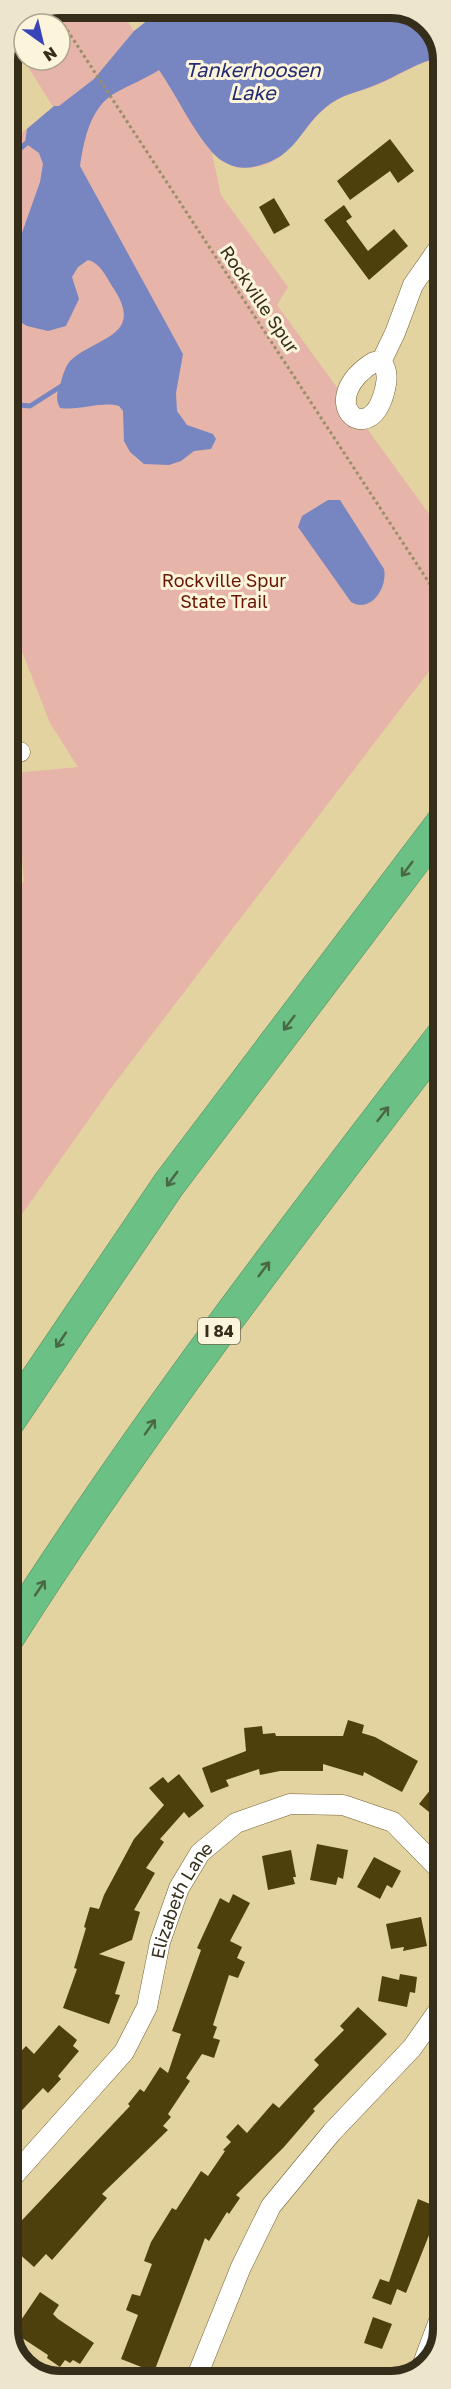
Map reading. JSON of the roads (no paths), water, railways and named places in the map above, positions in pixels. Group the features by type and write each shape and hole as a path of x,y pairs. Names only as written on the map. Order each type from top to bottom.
{"highway":[{"path":"18,1407 169,1184 433,835"},
{"name":"I 84","path":"18,1622 88,1516 214,1337 433,1048"}],"street":[{"path":"381,362 413,285 433,256"},
{"name":"Elizabeth Lane","path":"18,2171 124,2052 147,2007 160,1942 179,1888 200,1853 236,1823 290,1803 344,1805 393,1822 433,1862"},
{"path":"199,2371 241,2267 271,2206 332,2132 412,2048 433,2018"}],"water":[{"name":"Tankerhoosen Lake","path":"150,18 394,18 407,21 419,28 431,46 433,54 433,59 333,102 313,120 281,156 253,167 236,167 216,156 197,133 159,70 108,98 94,115 86,135 80,166 183,354 176,393 177,411 187,425 213,434 216,439 211,449 194,451 181,461 169,465 144,464 130,452 124,441 123,411 119,406 105,405 68,409 60,408 58,404 58,392 64,371 70,361 114,333 121,326 124,316 121,303 99,267 88,260 78,267 72,277 79,299 66,326 48,331 27,326 18,321 18,244 40,182 43,164 39,153 25,143 27,129 54,106 59,106 94,79 134,31"},
{"path":"328,500 340,500 384,569 385,576 381,591 371,602 358,605 351,602 298,527 302,516"}],"waterway":[{"path":"18,150 29,141"},
{"path":"18,405 30,406 63,385"}],"park label":[{"name":"Rockville Spur State Trail","path":"224,590"}]}
